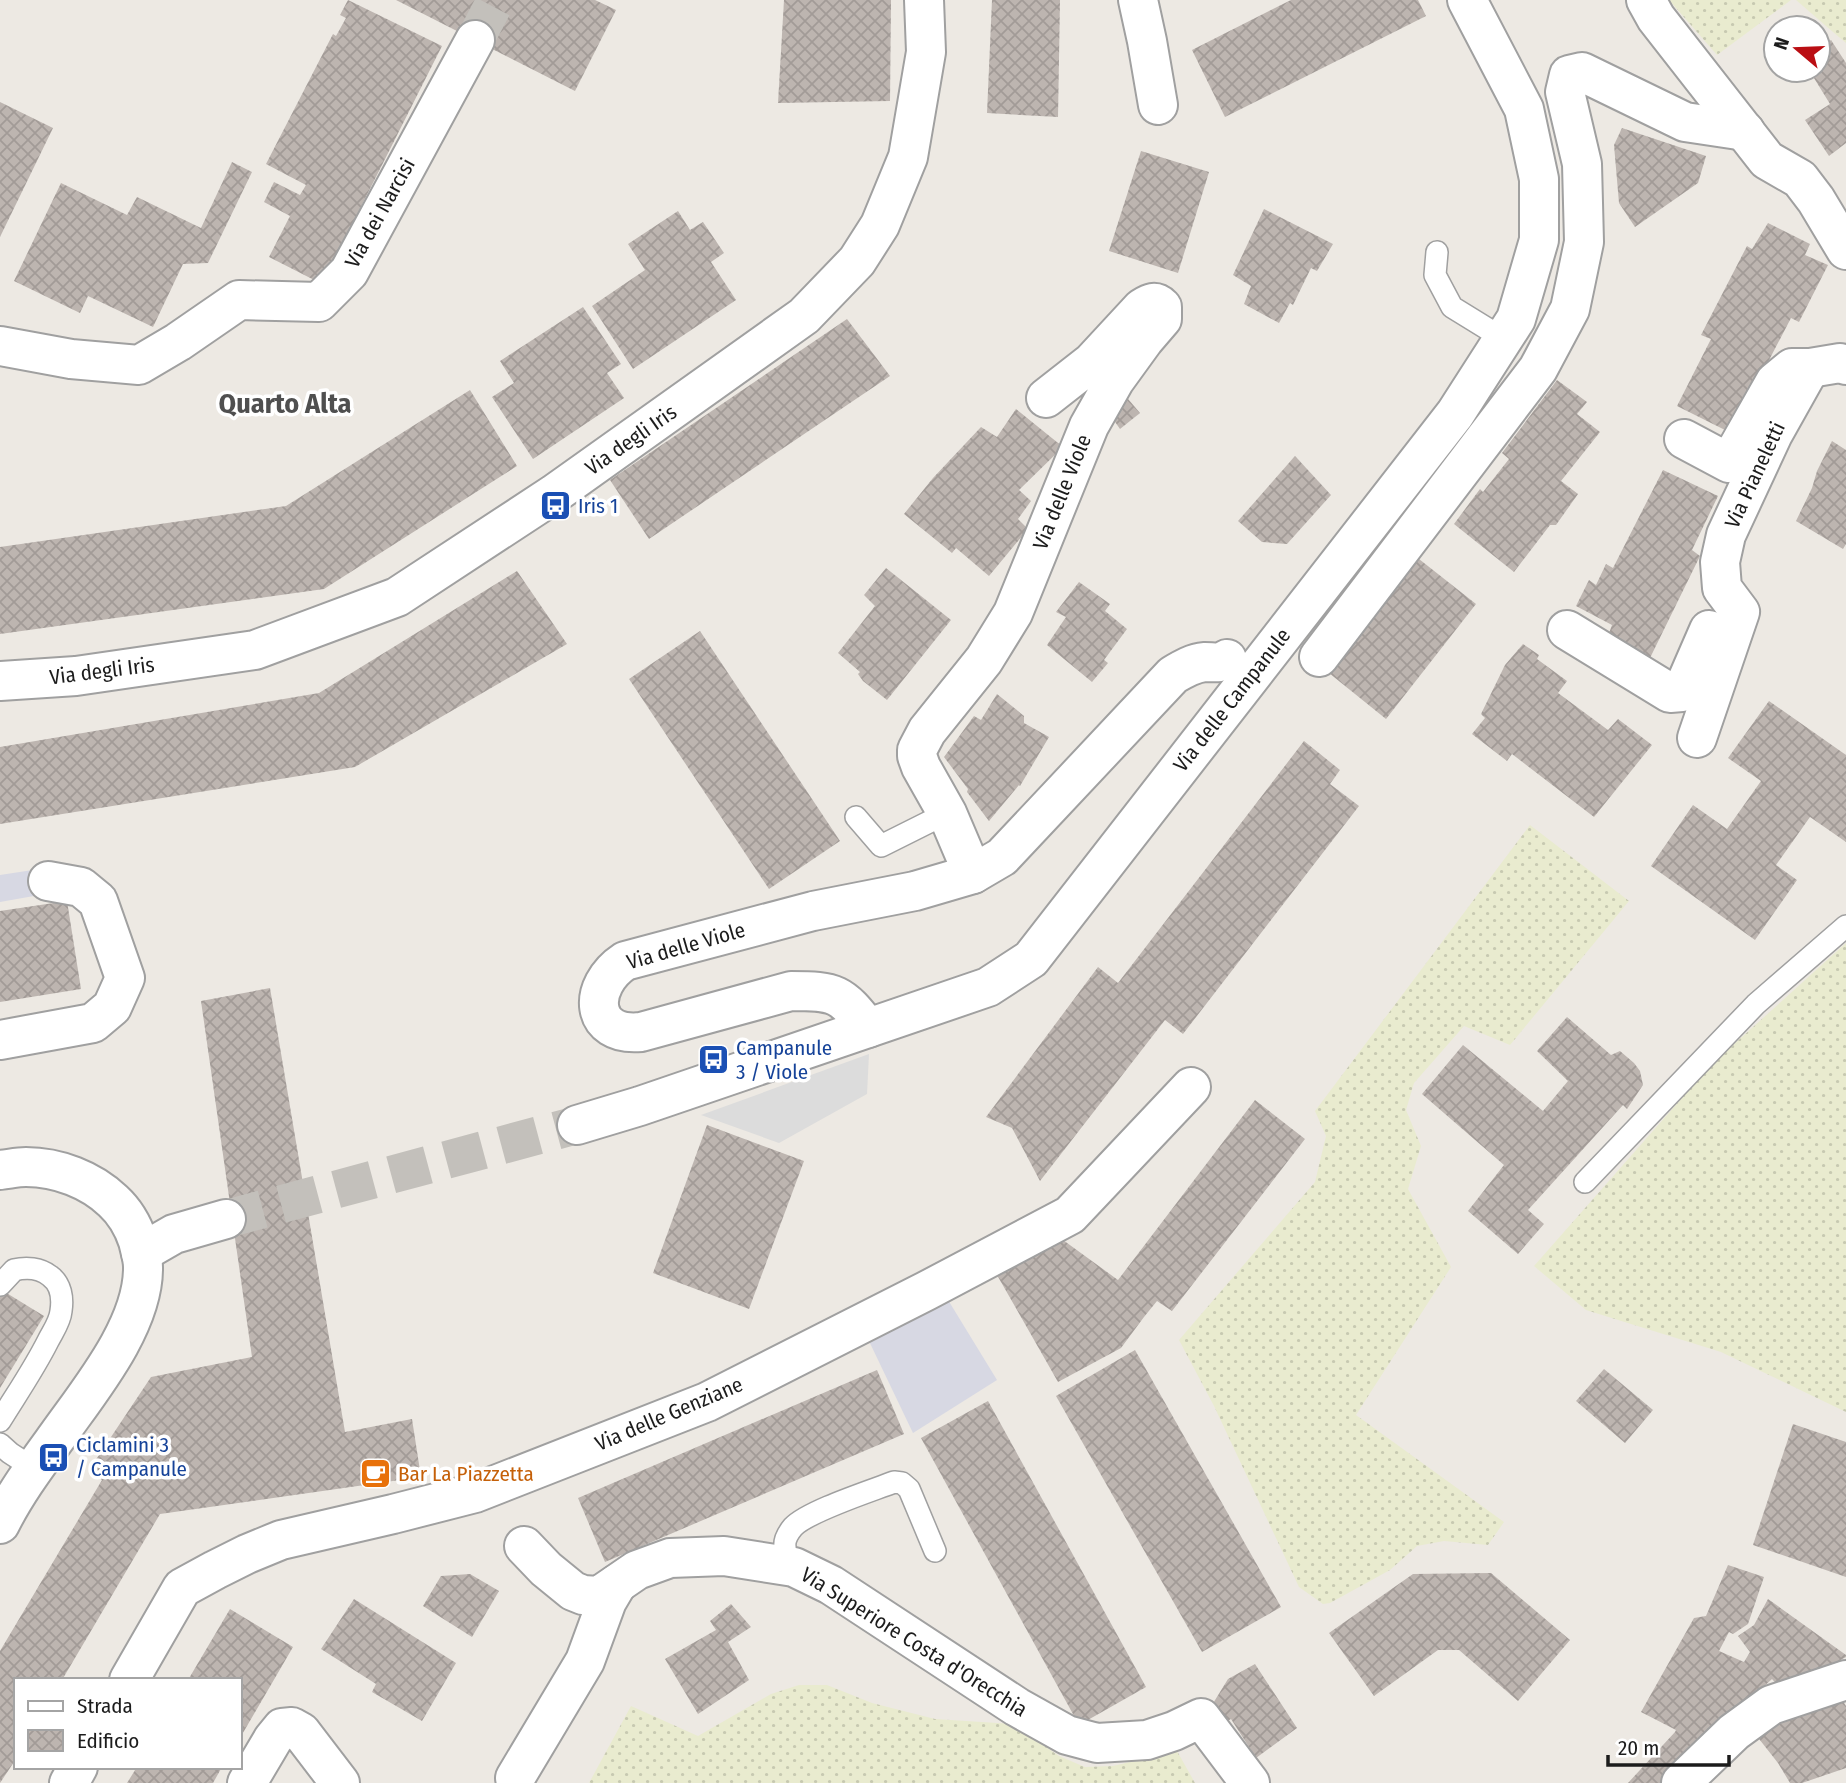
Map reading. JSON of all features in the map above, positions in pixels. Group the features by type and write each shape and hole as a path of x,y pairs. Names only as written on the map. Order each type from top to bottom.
{"street":[{"name":"Via degli Iris","path":"0,681 76,676 256,650 397,597 554,494 804,316 857,261 880,225 908,157 926,52 924,0"},
{"path":"1138,0 1158,105"},
{"name":"Via delle Campanule","path":"577,1125 988,987 1031,959 1455,414 1516,319 1539,240 1539,179 1524,109 1467,0"},
{"path":"1646,0 1656,18 1767,160 1800,179 1846,250"},
{"name":"Via dei Narcisi","path":"0,346 72,359 139,365 239,300 319,302 349,272 475,40"},
{"path":"1319,657 1538,369 1570,309 1584,242 1582,164 1565,92 1569,75 1582,72 1685,122 1745,131"},
{"name":"Via delle Viole","path":"972,874 947,813 917,756 917,750 926,731 984,660 1013,613 1093,417 1134,353 1161,319 1162,307 1158,303 1150,303 1142,308 1092,362 1046,398"},
{"name":"Via Pianeletti","path":"1684,439 1728,463 1775,382 1792,368 1828,366"},
{"name":"Via Pianeletti","path":"1567,631 1671,694 1682,692 1711,625 1722,588 1720,562 1726,535 1773,433 1828,366"},
{"name":"Via Pianeletti","path":"1697,738 1740,612 1722,588"},
{"name":"Via delle Viole","path":"868,1028 850,1004 834,994 792,991 641,1032 627,1033 615,1029 604,1020 598,998 607,977 625,961 813,911 915,891 972,874 1002,857 1173,676 1189,666 1204,662 1218,664 1227,659"},
{"path":"0,1040 93,1023 112,1007 125,978 99,901 81,887 48,881"},
{"name":"Via delle Genziane","path":"130,1678 183,1588 204,1576 281,1540 475,1493 707,1402 1070,1215 1191,1087"},
{"path":"0,1170 27,1167 53,1170 101,1190 122,1209 134,1230 143,1268 135,1310 109,1364 33,1468 0,1524"},
{"path":"141,1253 174,1234 226,1219"},
{"name":"Via Superiore Costa d'Orecchia","path":"524,1546 546,1569 573,1591 583,1595 599,1596 637,1570 670,1558 724,1556 794,1567 831,1585 1017,1707 1066,1735 1097,1743 1147,1740 1201,1718 1250,1783"},
{"path":"515,1778 585,1661 607,1601 617,1584"},
{"path":"1681,1783 1734,1732 1771,1705 1846,1680"},
{"path":"247,1783 273,1739 282,1728 292,1727 301,1732 340,1783"}],"lane":[{"path":"1437,252 1435,275 1452,307 1504,339"},
{"path":"856,817 881,846 947,813"},
{"path":"1585,1182 1756,1004 1846,926"},
{"path":"0,1285 14,1270 33,1268 45,1272 55,1280 61,1294 62,1309 59,1321 40,1356 0,1421"},
{"path":"0,1444 33,1468"},
{"path":"794,1567 784,1546 786,1537 794,1527 807,1517 894,1482 902,1483 909,1489 935,1551"}],"green space":[{"path":"1669,0 1791,0 1772,14 1762,14 1762,22 1717,55"},
{"path":"1796,0 1846,0 1846,43 1832,31 1832,14 1812,14"},
{"path":"1530,825 1629,901 1510,1045 1464,1026 1414,1083 1406,1110 1421,1146 1408,1189 1451,1267 1356,1415 1504,1522 1488,1545 1444,1541 1417,1546 1390,1570 1330,1603 1323,1604 1299,1587 1214,1406 1179,1340 1315,1182 1326,1136 1315,1111"},
{"path":"1846,943 1846,1412 1721,1352 1586,1310 1534,1266 1711,1065"},
{"path":"799,1685 827,1685 872,1703 935,1719 1013,1724 1059,1756 1085,1767 1113,1766 1177,1751 1195,1783 589,1783 631,1706 698,1736 771,1694"}],"shaded area":[{"path":"59,866 62,891 0,902 0,875"},
{"path":"869,1054 867,1094 779,1143 701,1115"},
{"path":"945,1295 997,1380 913,1433 868,1339"}],"building":[{"path":"348,0 442,46 322,284 269,257 290,216 264,202 274,182 300,195 306,185 266,164 333,34 336,36 346,18 340,15"},
{"path":"396,0 595,0 616,10 575,91"},
{"path":"784,0 891,0 890,101 778,103"},
{"path":"992,0 1060,0 1058,117 987,113"},
{"path":"1291,0 1418,0 1426,16 1225,117 1192,50"},
{"path":"1832,42 1846,63 1846,143 1829,156 1805,120 1830,104 1818,84 1832,84"},
{"path":"0,102 53,128 0,237"},
{"path":"1622,128 1706,156 1698,183 1635,227 1619,203 1614,145"},
{"path":"1141,151 1209,172 1178,273 1109,251"},
{"path":"232,162 252,172 208,263 183,264 153,327 88,296 80,313 14,281 61,183 127,215 137,197 201,228"},
{"path":"1264,209 1333,244 1317,271 1311,268 1293,305 1290,303 1279,323 1244,304 1251,286 1233,275"},
{"path":"678,211 690,230 703,222 724,253 711,262 736,300 633,369 592,306 645,270 628,244"},
{"path":"1768,223 1810,244 1805,255 1828,265 1799,322 1791,318 1742,412 1727,431 1677,406 1711,339 1701,335 1747,246 1752,249"},
{"path":"583,307 621,364 607,373 624,398 533,459 492,397 514,383 500,361"},
{"path":"847,319 890,376 649,539 610,480"},
{"path":"1557,380 1587,402 1577,414 1600,432 1561,481 1578,494 1556,525 1550,525 1514,572 1454,524 1480,489 1483,492 1509,459 1502,453"},
{"path":"1117,386 1140,413 1120,429 1104,406"},
{"path":"470,390 517,466 324,589 0,634 0,547 286,506"},
{"path":"1016,409 1063,447 1019,490 1031,501 1018,519 1028,529 989,576 956,548 952,553 904,514 933,478 981,427 997,437"},
{"path":"1832,441 1846,450 1846,544 1843,549 1796,521"},
{"path":"1295,456 1331,495 1287,544 1262,542 1238,521"},
{"path":"1663,470 1718,496 1692,550 1700,556 1650,658 1608,636 1612,625 1576,606 1589,580 1596,585 1606,564 1613,568"},
{"path":"1419,559 1476,604 1386,719 1329,673"},
{"path":"886,568 951,620 887,700 863,681 858,674 860,672 838,653 875,606 864,595"},
{"path":"517,571 567,644 355,767 0,824 0,747 319,693"},
{"path":"1079,582 1110,604 1105,611 1127,629 1104,660 1108,663 1092,682 1047,645 1066,617 1056,612"},
{"path":"700,631 840,841 769,889 629,679"},
{"path":"1523,644 1539,655 1537,659 1567,681 1558,693 1608,730 1618,719 1652,745 1594,817 1512,754 1507,761 1472,734 1485,718 1481,714 1505,665"},
{"path":"997,694 1024,716 1024,723 1049,737 1020,786 989,821 944,757 974,716 981,720"},
{"path":"1769,701 1846,755 1846,842 1810,817 1776,865 1797,880 1755,940 1651,866 1693,805 1727,829 1761,781 1728,758"},
{"path":"1304,741 1340,770 1330,784 1359,806 1183,1034 1165,1020 1040,1181 1012,1128 986,1117 1098,967 1118,983"},
{"path":"67,901 81,989 0,1002 0,911"},
{"path":"270,988 345,1432 412,1419 421,1477 160,1514 63,1678 14,1678 14,1762 0,1783 0,1651 102,1480 89,1470 151,1377 252,1357 201,1001"},
{"path":"1567,1017 1611,1055 1620,1051 1634,1063 1640,1071 1643,1085 1627,1109 1623,1105 1528,1210 1544,1224 1518,1254 1468,1211 1504,1165 1422,1094 1463,1045 1543,1111 1568,1081 1537,1051"},
{"path":"1255,1100 1305,1139 1172,1311 1157,1301 1121,1348 1058,1382 993,1268 1052,1232 1118,1280"},
{"path":"707,1125 804,1161 749,1309 653,1273"},
{"path":"0,1289 44,1316 0,1388"},
{"path":"1135,1350 1281,1607 1202,1652 1056,1396"},
{"path":"1604,1369 1653,1410 1625,1443 1576,1401"},
{"path":"877,1370 904,1434 605,1562 578,1498"},
{"path":"988,1401 1146,1687 1079,1725 921,1438"},
{"path":"1793,1424 1846,1442 1846,1577 1753,1545"},
{"path":"1728,1565 1764,1577 1748,1624 1733,1634 1729,1632 1719,1651 1744,1662 1750,1652 1738,1636 1754,1625 1768,1599 1846,1657 1810,1677 1780,1688 1772,1679 1660,1783 1628,1783 1676,1730 1641,1712 1694,1618 1706,1616"},
{"path":"1491,1573 1570,1640 1518,1701 1459,1650 1438,1650 1374,1696 1329,1633 1413,1574"},
{"path":"470,1574 499,1591 472,1637 423,1606 441,1576"},
{"path":"354,1599 456,1663 422,1721 372,1692 376,1684 321,1649"},
{"path":"731,1604 751,1627 728,1642 749,1680 698,1714 665,1659 716,1630 710,1621"},
{"path":"230,1609 293,1647 242,1735 242,1678 189,1678"},
{"path":"1255,1664 1297,1728 1256,1758 1231,1719 1220,1725 1212,1705 1228,1679"},
{"path":"1841,1698 1846,1706 1846,1768 1802,1783 1790,1783 1752,1730"},
{"path":"136,1769 221,1769 213,1783 127,1783"}],"tunnel":[{"path":"475,40 496,0"},
{"path":"226,1219 577,1125"}],"place":[{"name":"Iris 1","path":"555,506"},
{"name":"Campanule 3 / Viole","path":"713,1060"},
{"name":"Ciclamini 3 / Campanule","path":"53,1457"},
{"name":"Bar La Piazzetta","path":"375,1474"}],"district":[{"name":"Quarto Alta","path":"285,403"}]}
